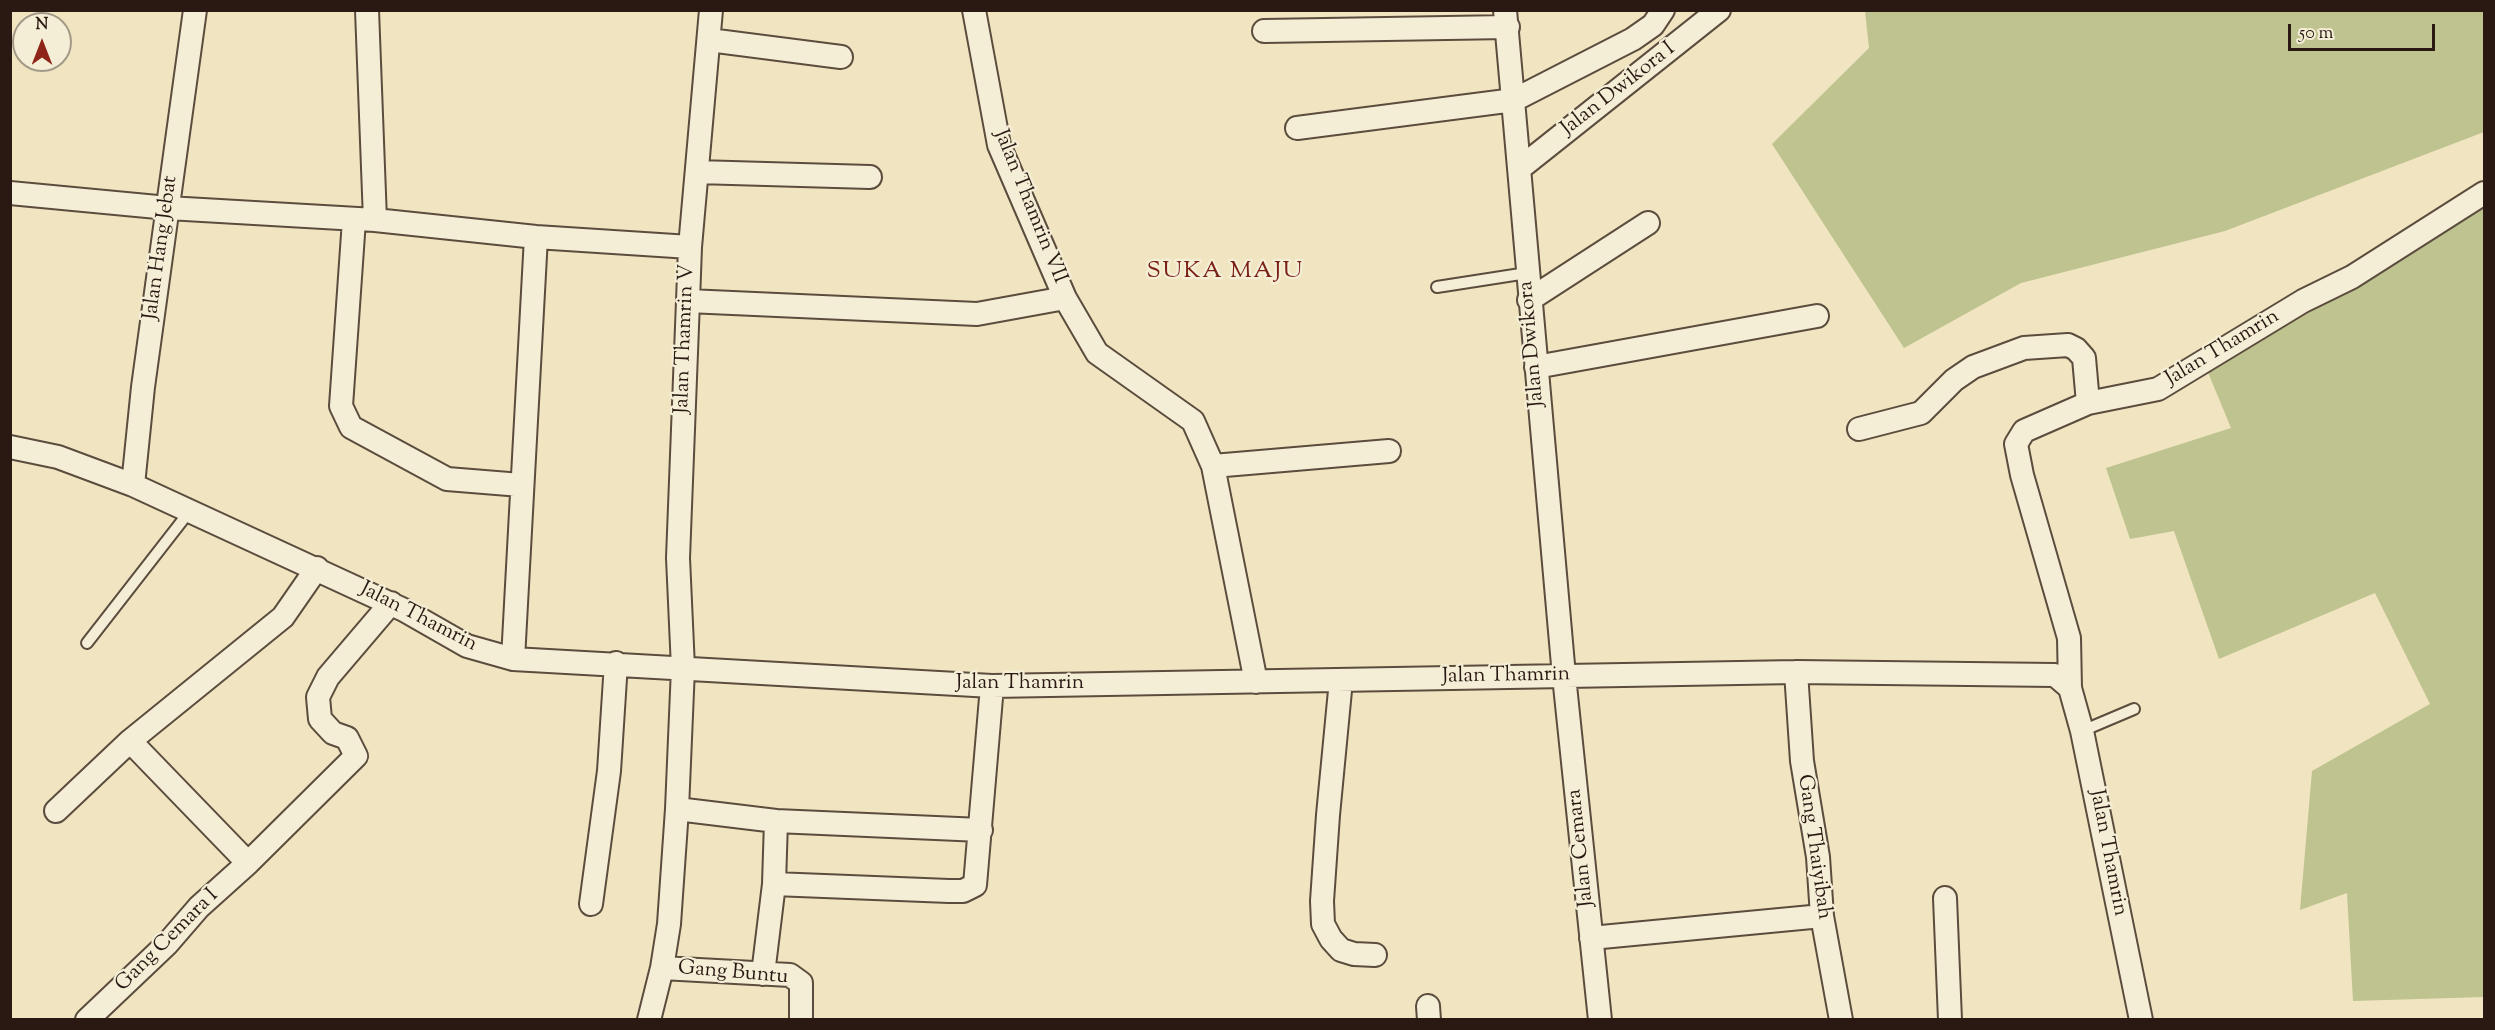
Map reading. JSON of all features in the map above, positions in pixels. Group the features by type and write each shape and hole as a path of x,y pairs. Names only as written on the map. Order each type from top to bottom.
{"street":[{"name":"Jalan Hang Jebat","path":"133,485 143,387 195,10"},
{"path":"367,10 364,220 341,406 351,427 447,479 521,485"},
{"name":"Jalan Thamrin V","path":"649,1020 663,968 669,924 683,668 678,558 690,247 711,10"},
{"name":"Jalan Thamrin VII","path":"974,10 999,145 1065,298 1097,353 1193,421 1213,466 1256,682"},
{"path":"1297,128 1514,100 1633,39 1653,26 1664,10"},
{"name":"Jalan Dwikora I","path":"1519,169 1719,10"},
{"path":"1264,31 1506,19"},
{"name":"Jalan Dwikora","path":"1506,19 1564,676"},
{"path":"709,40 841,57"},
{"path":"697,172 870,177"},
{"path":"10,193 168,208 364,220 536,237 690,247"},
{"name":"Jalan Thamrin","path":"2141,1020 2082,731 2070,688 2069,638 2022,475 2016,444 2024,431 2088,403 2157,389 2303,302 2352,278 2484,193"},
{"path":"1529,300 1648,223"},
{"path":"513,659 536,237"},
{"path":"688,302 977,314 1065,298"},
{"path":"1536,367 1817,316"},
{"path":"1859,429 1921,413 1954,380 1973,367 2024,348 2068,345 2076,349 2084,358 2088,403"},
{"name":"Jalan Thamrin","path":"10,447 58,457 133,485 391,603 467,646 513,659 616,663 992,686 1796,672 2055,675 2070,688"},
{"path":"1213,466 1389,451"},
{"path":"56,811 130,741 283,617 317,568"},
{"name":"Gang Cemara I","path":"87,1020 167,944 199,907 356,756 347,738 333,733 320,719 318,697 328,677 391,603"},
{"path":"591,904 609,771 616,663"},
{"name":"Gang Thaiyibah","path":"1796,672 1802,760 1818,857 1822,916 1841,1020"},
{"name":"Jalan Cemara","path":"1564,676 1600,1020"},
{"path":"1341,680 1328,815 1322,901 1323,924 1330,939 1341,950 1354,954 1375,955"},
{"path":"774,884 963,891 975,885 992,686"},
{"path":"130,741 248,862"},
{"path":"676,809 776,821 981,830"},
{"path":"763,974 774,884 776,821"},
{"path":"1945,898 1950,1020"},
{"path":"1591,939 1822,916"},
{"name":"Gang Buntu","path":"663,968 790,975 801,983 801,1020"}],"lane":[{"path":"1437,287 1527,273"},
{"path":"87,643 189,512"},
{"path":"2082,731 2134,709"}],"green space":[{"path":"1865,11 2484,11 2484,132 2225,231 2021,283 1904,348 1772,144 1869,48"},
{"path":"2484,205 2484,997 2353,1001 2347,893 2300,910 2312,771 2430,704 2375,593 2219,659 2174,531 2130,539 2106,468 2231,428 2207,370"}],"district":[{"name":"SUKA MAJU","path":"1225,273"}]}
